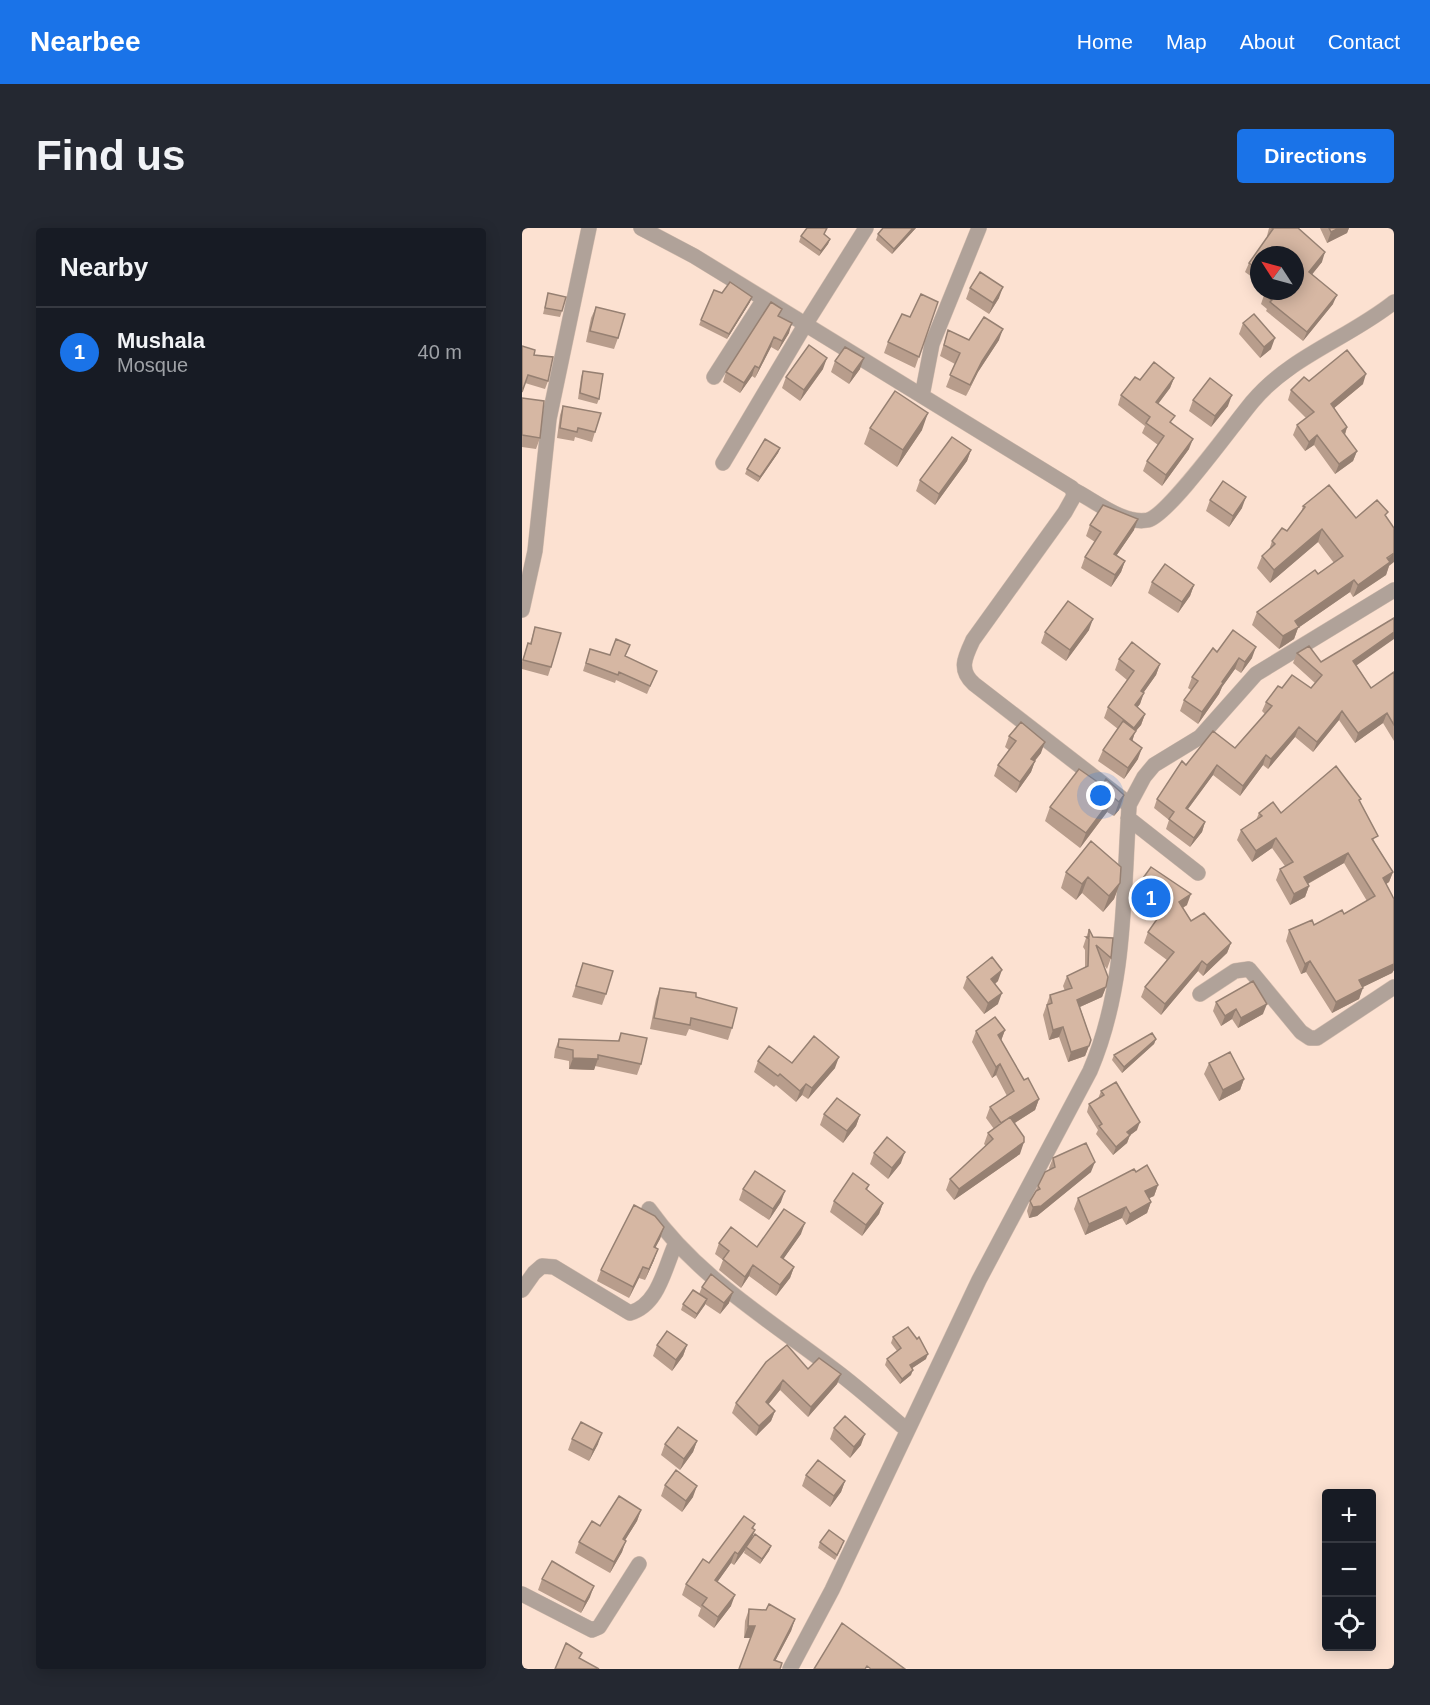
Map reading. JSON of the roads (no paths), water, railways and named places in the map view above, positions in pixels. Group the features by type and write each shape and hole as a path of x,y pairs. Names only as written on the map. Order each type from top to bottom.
{"street":[{"path":"522,610 535,551 549,419 589,228"},
{"path":"641,228 764,299 1066,482 1074,490 1127,519 1152,519 1160,514 1256,398 1285,370 1372,320 1394,302"},
{"path":"723,463 805,325 867,228"},
{"path":"922,396 932,344 979,228"},
{"path":"714,377 764,299"},
{"path":"1074,490 1065,512 973,640 963,664 964,672 974,684 1129,811 1198,873"},
{"path":"790,1669 832,1590 995,1248 1080,1091 1100,1048 1119,975 1129,811 1140,783 1154,765 1200,737 1256,674 1394,590"},
{"path":"1200,994 1235,972 1249,969 1301,1032 1310,1038 1317,1038 1394,987"},
{"path":"649,1209 675,1245 757,1315 837,1371 907,1430"},
{"path":"522,1290 542,1266 554,1267 630,1313 650,1303 675,1245"},
{"path":"522,1594 585,1628 592,1629 598,1627 639,1564"}],"place":[{"name":"Mushala","path":"1151,898"}]}
